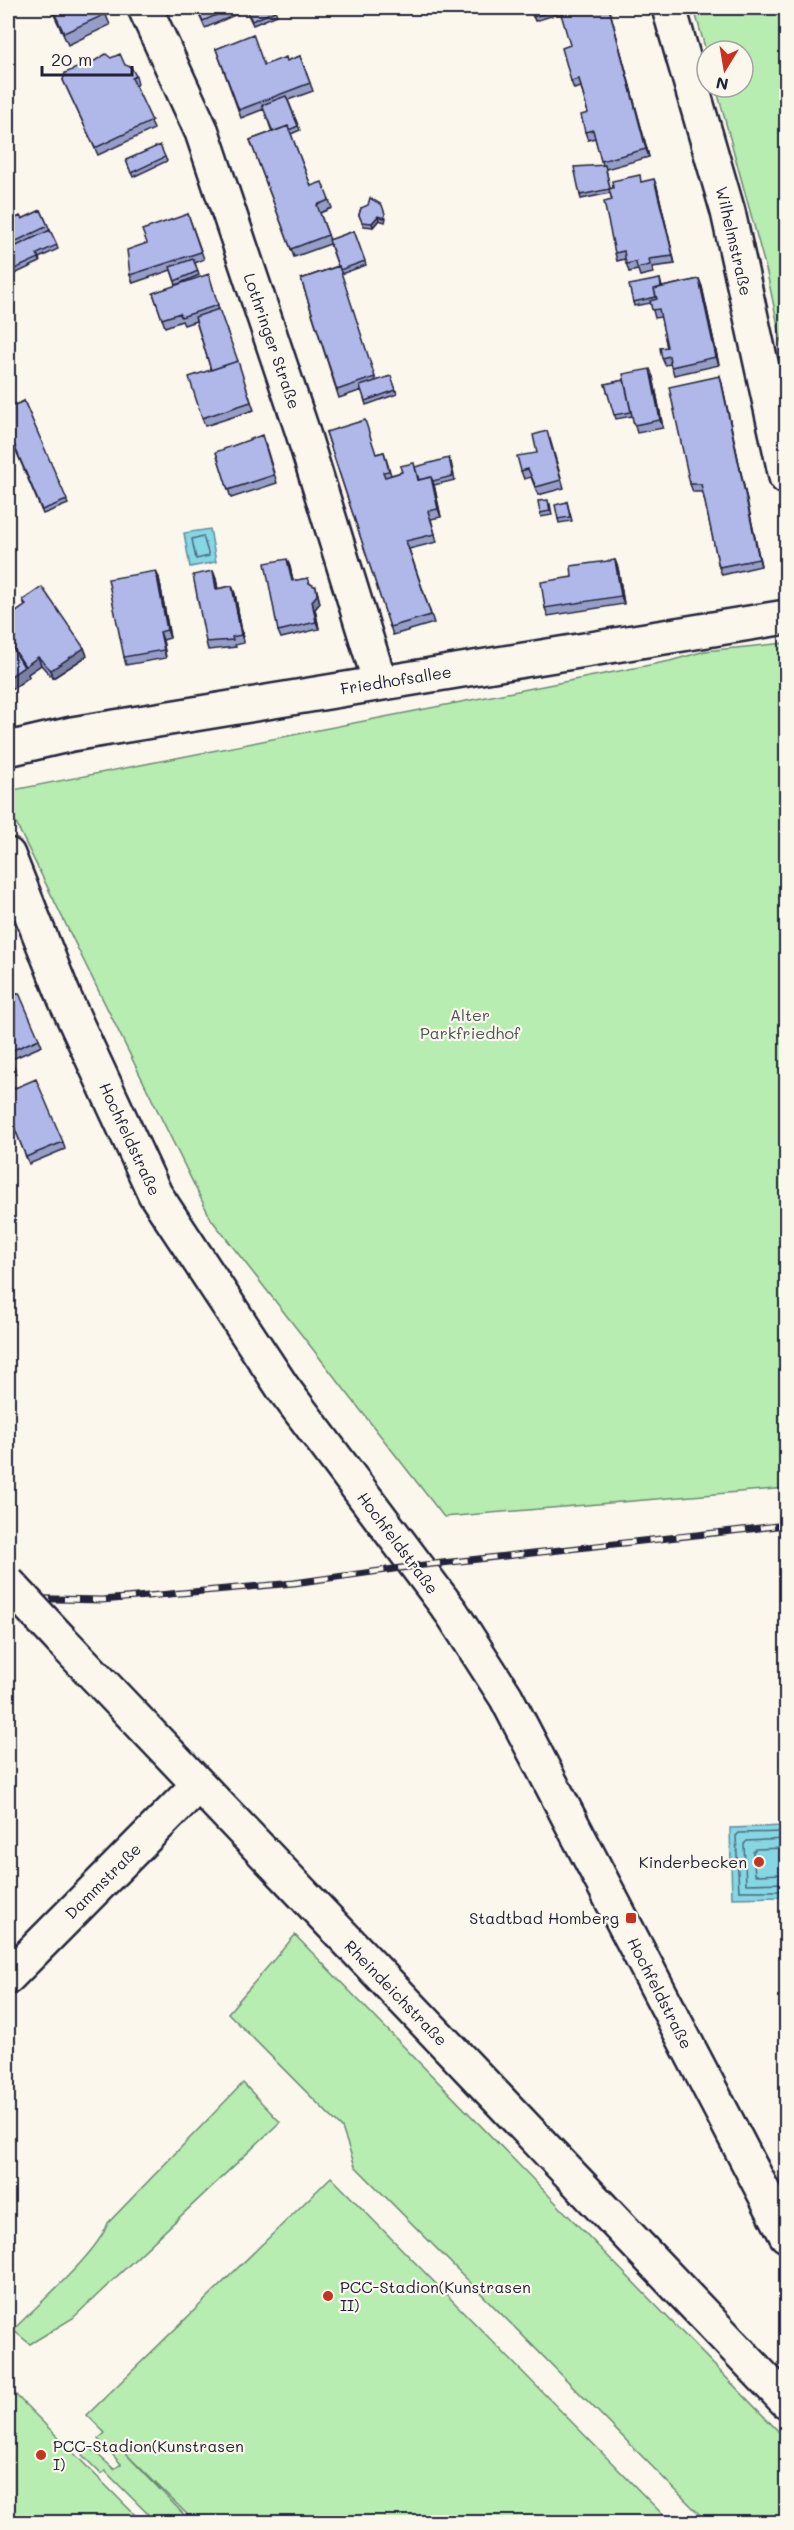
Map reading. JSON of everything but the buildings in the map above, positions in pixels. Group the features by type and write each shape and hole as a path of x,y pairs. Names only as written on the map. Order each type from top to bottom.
{"street":[{"name":"Lothringer Straße","path":"146,8 202,132 302,430 380,683"},
{"name":"Wilhelmstraße","path":"669,8 728,212 786,477"},
{"name":"Friedhofsallee","path":"8,749 72,734 786,617"},
{"name":"Hochfeldstraße","path":"8,855 65,999 154,1194 283,1388 452,1613 506,1697 786,2235"},
{"name":"Rheindeichstraße","path":"8,1583 786,2401"},
{"name":"Dammstraße","path":"8,1977 198,1785"}],"green space":[{"path":"694,8 786,8 786,364 767,273 719,99 755,99 755,39 703,39"},
{"name":"Alter Parkfriedhof","path":"786,643 786,1488 444,1517 211,1219 8,807 8,791 670,661 705,651"},
{"path":"295,1935 786,2439 786,2522 707,2522 355,2166 342,2128 228,2013"},
{"path":"243,2083 280,2122 73,2318 30,2344 13,2330 79,2264 102,2235 108,2223"},
{"name":"PCC-Stadion(Kunstrasen II)","path":"331,2177 670,2522 195,2522 124,2452 191,2522 156,2522 105,2471 101,2474 82,2455 89,2447 114,2469 121,2464 98,2439 105,2433 87,2415"},
{"name":"PCC-Stadion(Kunstrasen I)","path":"8,2387 142,2522 8,2522"}],"water":[{"path":"210,529 216,562 190,567 184,533"},
{"name":"Kinderbecken","path":"786,1826 786,1897 732,1898 730,1828"}],"railway":[{"path":"8,1598 102,1600 294,1583 415,1566 786,1525"}],"place":[{"name":"Kinderbecken","path":"759,1862"},
{"name":"Stadtbad Homberg","path":"631,1918"},
{"name":"PCC-Stadion(Kunstrasen II)","path":"328,2296"},
{"name":"PCC-Stadion(Kunstrasen I)","path":"41,2455"}]}
